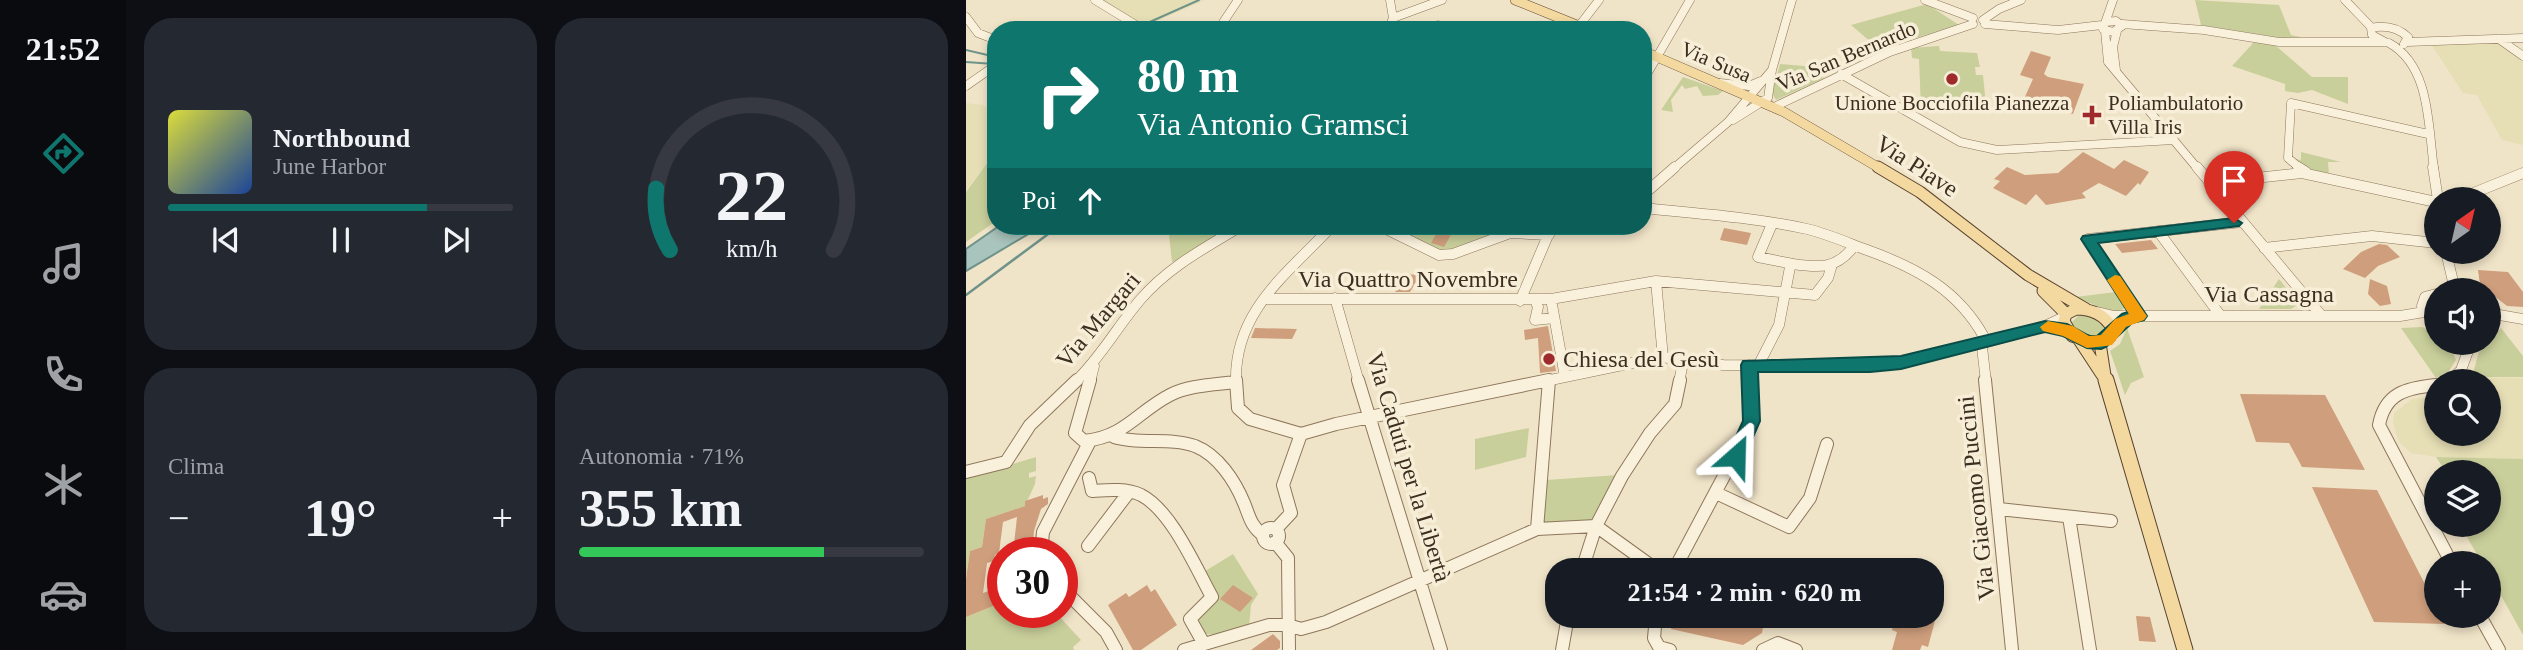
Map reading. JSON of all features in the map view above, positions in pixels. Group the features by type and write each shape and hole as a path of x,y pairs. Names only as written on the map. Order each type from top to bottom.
{"main road":[{"path":"1515,0 1562,21"},
{"name":"Via Susa","path":"1652,55 1769,104"},
{"name":"Via Piave","path":"1769,104 1920,192 2028,275 2090,310"},
{"name":"Via Piave","path":"2028,275 2065,316"},
{"path":"2101,343 2112,332 2110,323 2090,310 2072,310 2065,316 2067,330 2079,340 2105,378"},
{"path":"2079,340 2101,343"},
{"path":"2101,343 2105,378 2185,650"}],"street":[{"path":"1095,0 1129,21"},
{"path":"1224,21 1238,0"},
{"path":"1390,0 1391,21"},
{"path":"1392,18 1442,0"},
{"path":"1584,21 1600,0"},
{"path":"1652,67 1690,0"},
{"path":"1769,104 1772,70 1792,0"},
{"path":"1925,0 1958,11 1973,21"},
{"path":"1958,11 1964,0"},
{"path":"1984,22 2021,0"},
{"path":"2113,0 2104,27 2108,62 2321,316"},
{"path":"2344,0 2387,42 2404,44 2523,38"},
{"path":"2109,13 2119,26 2113,47 2117,70"},
{"path":"966,17 971,29 987,38"},
{"name":"Via San Bernardo","path":"1728,122 1890,52 1973,21 2087,29 2119,26 2204,30 2279,42 2387,42"},
{"path":"2372,27 2435,41"},
{"path":"2360,43 2372,27"},
{"path":"2087,29 2100,34 2105,46"},
{"path":"2402,32 2408,37 2404,44"},
{"path":"2499,39 2523,56"},
{"path":"2404,44 2421,79 2434,187"},
{"path":"1652,187 1728,122 1772,70"},
{"path":"2104,72 2117,70"},
{"path":"966,86 987,71"},
{"path":"1841,74 1960,142 1977,148 2020,150 2174,140"},
{"path":"1719,82 1749,86 1764,79"},
{"path":"1751,96 1761,95 1769,89"},
{"path":"2292,92 2288,158 2292,164 2315,175"},
{"path":"2291,103 2428,134"},
{"path":"2209,183 2302,173 2424,199"},
{"path":"2491,187 2523,173"},
{"path":"1652,209 1821,233 1914,268 1932,278 1970,313 1984,337 1983,342"},
{"path":"2139,316 2088,239 2242,222"},
{"path":"1772,224 1758,257 1831,268 1844,260 1854,246"},
{"path":"2158,232 2220,315"},
{"name":"Via Margari","path":"966,472 1006,462 1030,425 1096,362 1139,301 1169,270 1226,235"},
{"path":"1324,235 1265,299 1244,327 1237,360 1235,382 1238,408 1250,419 1301,434 1336,424 1663,358 1684,363 1901,363 2045,327 2065,316"},
{"path":"1398,235 1439,255 1453,254 1505,235"},
{"path":"1520,301 1549,235"},
{"path":"2264,248 2372,236 2424,242"},
{"path":"1681,558 1752,421 1754,364 1777,331 1793,264"},
{"name":"Via Quattro Novembre","path":"1265,299 1543,300 1657,281 1815,295 1828,278 1831,268"},
{"path":"1657,281 1663,358"},
{"path":"1529,283 1531,293 1543,300 1554,318 1564,377"},
{"name":"Via Caduti per la Libertà","path":"1335,298 1441,650"},
{"path":"1543,300 1535,320 1554,318"},
{"path":"2424,300 2424,312"},
{"name":"Via Cassagna","path":"2090,310 2114,316 2400,316 2424,312"},
{"name":"Via Cassagna","path":"2112,332 2127,318 2139,316"},
{"name":"Via Cassagna","path":"2400,316 2424,321"},
{"path":"2503,317 2523,319"},
{"path":"2045,327 2067,330"},
{"name":"Via Giacomo Puccini","path":"1983,342 2011,650"},
{"path":"1096,362 1075,433 1087,441 1114,437 1172,394 1188,388 1235,382"},
{"path":"1586,558 1596,526 1622,476 1650,433 1675,404 1684,363"},
{"path":"1537,528 1549,380"},
{"path":"2424,387 2400,391 2388,400 2381,412 2379,425 2445,551"},
{"path":"1272,535 1292,513 1283,485 1301,434"},
{"path":"1114,437 1126,442 1175,443 1203,449 1219,462 1242,498 1253,527 1272,535 1288,558 1289,650"},
{"path":"1043,537 1087,441"},
{"path":"1716,493 1790,527 1810,498 1827,444"},
{"path":"1089,478 1092,491 1143,495 1169,522 1212,597 1190,619 1204,644"},
{"path":"1088,546 1129,492"},
{"path":"1999,509 2111,521"},
{"path":"2070,517 2090,650"},
{"path":"1184,650 1269,625 1288,625 1301,629 1326,622 1537,528 1596,526 1640,558"},
{"path":"1078,604 1106,632 1116,650"},
{"path":"1562,650 1566,628"},
{"path":"1655,628 1654,638 1659,647 1670,650"},
{"path":"2487,628 2499,650"},
{"path":"1763,650 1778,643 1796,650"}],"shaded area":[{"path":"1103,0 1205,0 1157,21 1132,21"},
{"path":"2497,42 2523,60 2523,145 2502,140 2477,95 2463,93 2431,44"},
{"path":"966,103 987,108 987,163 966,191"},
{"path":"2501,378 2523,378 2523,459 2436,457 2411,453 2399,442 2393,423 2394,413 2412,399 2424,398 2424,446 2501,446"}],"green space":[{"path":"2195,0 2279,5 2291,35 2301,37 2283,38 2201,25"},
{"path":"1927,4 1959,25 1879,49 1851,25"},
{"path":"2254,42 2276,46 2312,77 2348,77 2348,104 2312,90 2298,93 2285,91 2285,84 2232,66"},
{"name":"Unione Bocciofila Pianezza","path":"1939,46 1940,51 1977,53 1980,67 1975,67 1976,75 1983,75 1986,105 1975,105 1964,111 1921,108 1919,59 1912,58 1911,48"},
{"path":"1780,64 1817,67 1818,75 1824,78 1776,100 1772,93"},
{"path":"1683,77 1723,91 1718,95 1703,96 1697,86 1685,89 1682,85 1671,100 1673,112 1661,110"},
{"path":"2301,152 2341,162 2328,162 2329,175 2312,171 2295,161 2301,160"},
{"path":"987,163 987,227 966,242 966,192"},
{"path":"1169,235 1222,235 1183,259 1172,262"},
{"path":"1403,235 1501,235 1440,254"},
{"path":"2279,279 2299,304 2291,309 2259,309"},
{"path":"2116,292 2126,307 2116,314 2075,297"},
{"path":"2080,314 2094,316 2104,326 2103,333 2090,337 2075,330 2072,322"},
{"path":"2127,328 2144,377 2131,383 2125,395 2110,351 2120,344"},
{"path":"2401,328 2424,328 2424,355 2454,355 2456,360 2450,369 2430,369"},
{"path":"2501,328 2523,356 2523,377 2501,377 2501,369 2474,369 2478,355 2501,355"},
{"path":"1529,428 1526,457 1475,470 1475,439"},
{"path":"1036,457 1036,471 1029,473 1029,478 1036,476 1035,484 1025,506 986,519 982,547 970,551 966,579 966,478"},
{"path":"2436,457 2523,459 2523,635 2501,596 2501,551 2475,551 2467,537 2501,537 2501,460 2438,460"},
{"path":"1618,475 1595,521 1548,525 1543,522 1546,480"},
{"path":"1233,554 1258,594 1251,605 1249,627 1218,635 1205,634 1197,618 1217,598 1202,573"},
{"path":"987,608 987,628 1070,628 1081,640 1073,647 1074,650 966,650 966,617"}],"water":[{"path":"987,234 1027,235 966,271 966,249"}],"building":[{"path":"2031,51 2051,57 2044,74 2048,77 2084,84 2073,114 2023,101 2033,79 2020,75"},
{"path":"2083,152 2114,169 2124,160 2149,172 2140,185 2138,183 2126,196 2099,183 2082,193 2086,198 2046,205 2036,194 2026,205 1993,188 2000,181 1994,179 2007,167 2025,175 2058,173"},
{"path":"1724,228 1751,233 1747,245 1720,240"},
{"path":"1436,235 1451,235 1444,247 1431,243"},
{"path":"2151,240 2158,249 2122,253 2115,244"},
{"path":"2379,244 2387,245 2400,257 2378,266 2365,278 2343,269 2361,252"},
{"path":"2478,270 2508,272 2523,292 2523,307 2507,306 2501,301 2501,278 2479,278"},
{"path":"1404,274 1460,275 1456,284 1416,282 1410,292 1395,292"},
{"path":"2370,279 2387,286 2391,304 2380,306 2368,294"},
{"path":"1548,326 1556,371 1540,373 1538,338 1525,340 1524,330"},
{"path":"1255,328 1297,329 1292,339 1251,338"},
{"path":"2240,394 2325,395 2365,470 2302,467 2289,443 2256,442"},
{"path":"2312,487 2377,490 2424,582 2424,623 2374,622"},
{"path":"1043,495 1043,499 1048,497 1048,504 1041,509 1033,537 1015,537 1017,517 1003,522 1001,537 987,537 983,593 987,592 987,608 966,617 966,579 970,551 982,547 986,519 1025,506 1025,501"},
{"path":"1147,585 1151,592 1155,589 1177,625 1141,650 1133,650 1108,605 1126,593 1129,597"},
{"path":"1233,585 1253,598 1240,612 1220,599"},
{"path":"2136,616 2150,617 2156,642 2139,641"},
{"path":"1763,628 1762,633 1743,645 1671,629"},
{"path":"1933,628 1928,647 1922,645 1920,650 1892,650 1897,632 1892,630"},
{"path":"1273,634 1280,641 1280,648 1251,650"}],"waterway":[{"path":"1152,21 1199,0"},
{"path":"966,50 987,55"},
{"path":"966,62 987,64"},
{"path":"966,295 1047,235"}],"slow traffic":[{"path":"2048,327 2067,330 2072,336 2087,342 2101,343 2106,340 2127,318 2139,316 2115,280"}],"place":[{"name":"Unione Bocciofila Pianezza","path":"1952,79"},
{"name":"Poliambulatorio Villa Iris","path":"2092,115"},
{"name":"Chiesa del Gesù","path":"1549,359"}],"route":[{"path":"1736,456 1752,421 1749,365 1901,363 2045,327 2061,328 2079,340 2101,343 2127,318 2139,316 2088,239 2234,223"}]}
